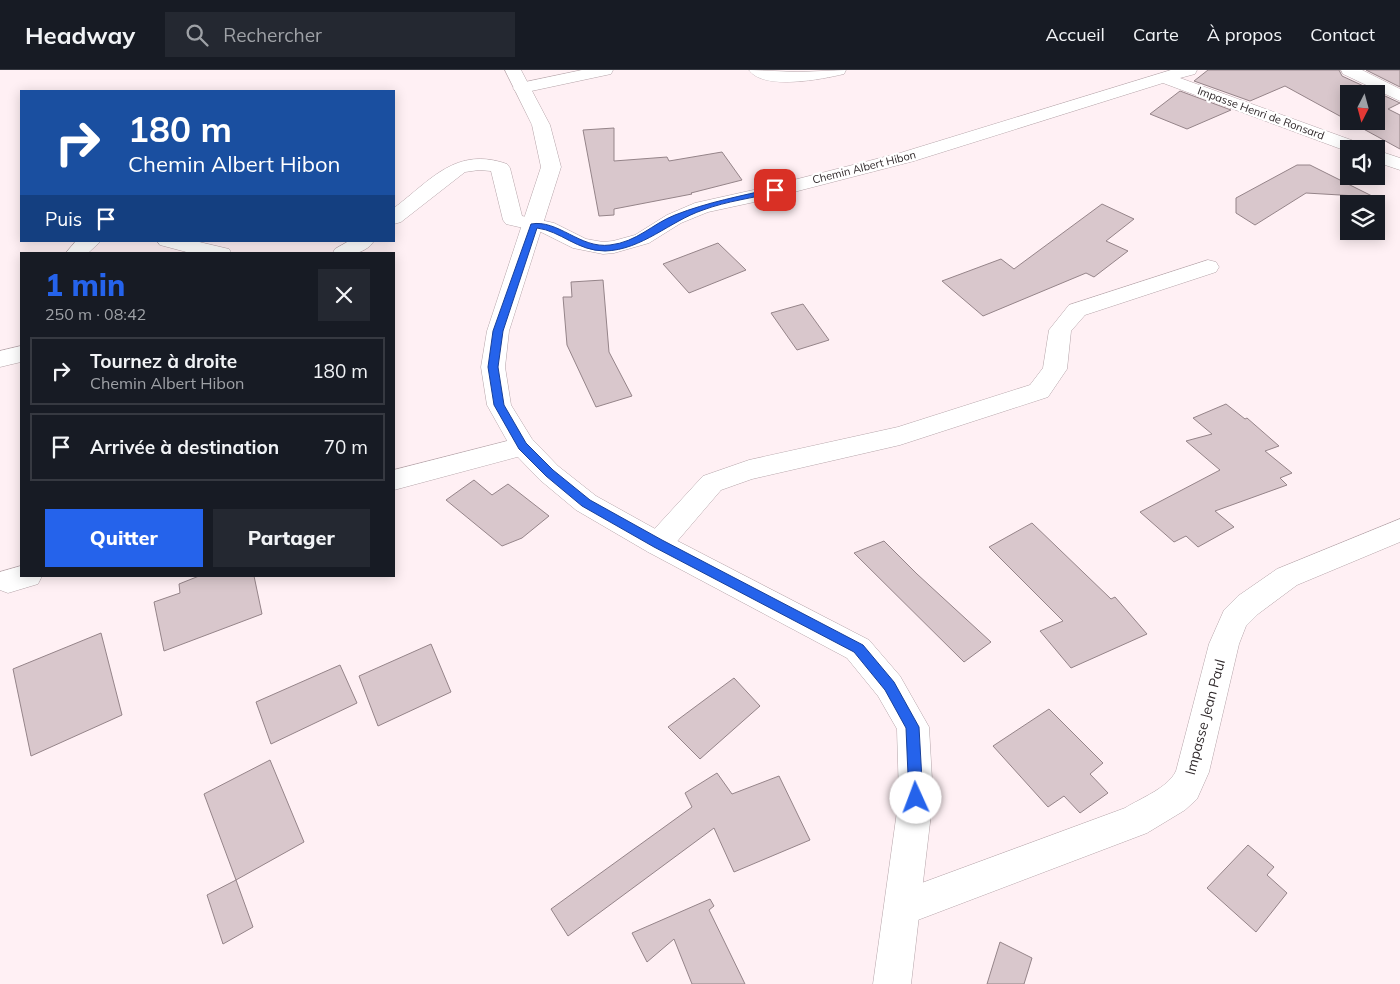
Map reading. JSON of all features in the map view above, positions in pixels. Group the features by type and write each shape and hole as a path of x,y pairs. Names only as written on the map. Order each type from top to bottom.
{"street":[{"path":"605,70 517,79 541,125 551,168 534,226 498,331 493,367 499,405 523,446 549,473 586,503 658,544 858,648 890,686 913,727 916,798 892,984"},
{"path":"757,70 773,76 792,78 813,77 838,70"},
{"name":"Chemin Albert Hibon","path":"395,217 458,168 481,163 500,168 513,220 534,226 547,227 580,244 604,248 614,247 642,239 674,219 702,207 907,157 1189,70"},
{"path":"1349,70 1400,96"},
{"name":"Impasse Henri de Ronsard","path":"1164,78 1340,142"},
{"path":"1385,159 1400,164"},
{"path":"77,252 89,242"},
{"path":"171,242 214,252"},
{"path":"345,252 362,242"},
{"path":"658,544 712,483 749,470 900,436 1039,391 1055,369 1060,330 1077,310 1208,267"},
{"path":"0,360 20,354"},
{"path":"395,480 523,446"},
{"name":"Impasse Jean Paul","path":"902,908 1135,821 1173,798 1185,788 1192,772 1224,644 1234,619 1248,605 1288,577 1400,530"}],"building":[{"path":"1208,70 1339,70 1342,76 1361,85 1340,85 1340,116 1285,86 1250,101 1194,81"},
{"path":"1366,70 1400,70 1400,87"},
{"path":"1180,91 1231,110 1187,129 1150,114"},
{"path":"1385,96 1400,103 1388,109 1400,115 1400,149 1365,130 1385,130"},
{"path":"614,128 614,161 667,157 669,161 722,152 742,180 692,194 614,209 614,215 599,216 583,130"},
{"path":"1297,165 1310,165 1340,180 1340,185 1350,185 1370,195 1306,193 1255,225 1236,213 1236,198"},
{"path":"1102,204 1134,219 1106,241 1128,251 1094,277 1086,273 983,316 942,281 1001,259 1014,269"},
{"path":"718,243 746,270 689,293 663,264"},
{"path":"603,280 609,352 632,396 596,407 567,345 563,297 572,297 571,282"},
{"path":"803,304 829,340 797,350 771,313"},
{"path":"1226,404 1245,419 1247,418 1279,446 1265,451 1292,473 1280,478 1287,485 1215,511 1234,527 1198,547 1186,536 1174,542 1140,512 1220,470 1186,441 1212,434 1193,418"},
{"path":"474,480 492,495 508,484 549,516 522,538 502,546 446,500"},
{"path":"1032,523 1111,599 1115,597 1147,634 1071,668 1040,631 1063,621 989,547"},
{"path":"884,541 991,642 964,662 854,553"},
{"path":"196,577 254,577 262,614 164,651 154,602 180,593 179,584"},
{"path":"101,633 122,715 31,756 13,669"},
{"path":"431,644 451,692 378,726 359,676"},
{"path":"340,665 357,703 271,744 256,702"},
{"path":"734,678 760,706 700,759 668,727"},
{"path":"1049,709 1103,763 1090,774 1108,793 1080,813 1064,796 1048,807 993,746"},
{"path":"270,760 304,842 236,880 204,794"},
{"path":"717,773 732,794 779,776 810,840 734,872 714,828 568,936 551,909 692,807 685,793"},
{"path":"1248,845 1274,867 1267,875 1287,893 1256,932 1207,888"},
{"path":"236,880 253,927 223,944 207,895"},
{"path":"710,899 714,906 709,910 745,984 692,984 674,939 647,962 632,933"},
{"path":"1000,942 1032,958 1024,984 987,984"}],"route":[{"path":"775,190 702,207 674,219 642,239 614,247 604,248 580,244 547,227 534,226 498,331 493,367 499,405 523,446 549,473 586,503 658,544 858,648 890,686 913,727 916,798"}]}
